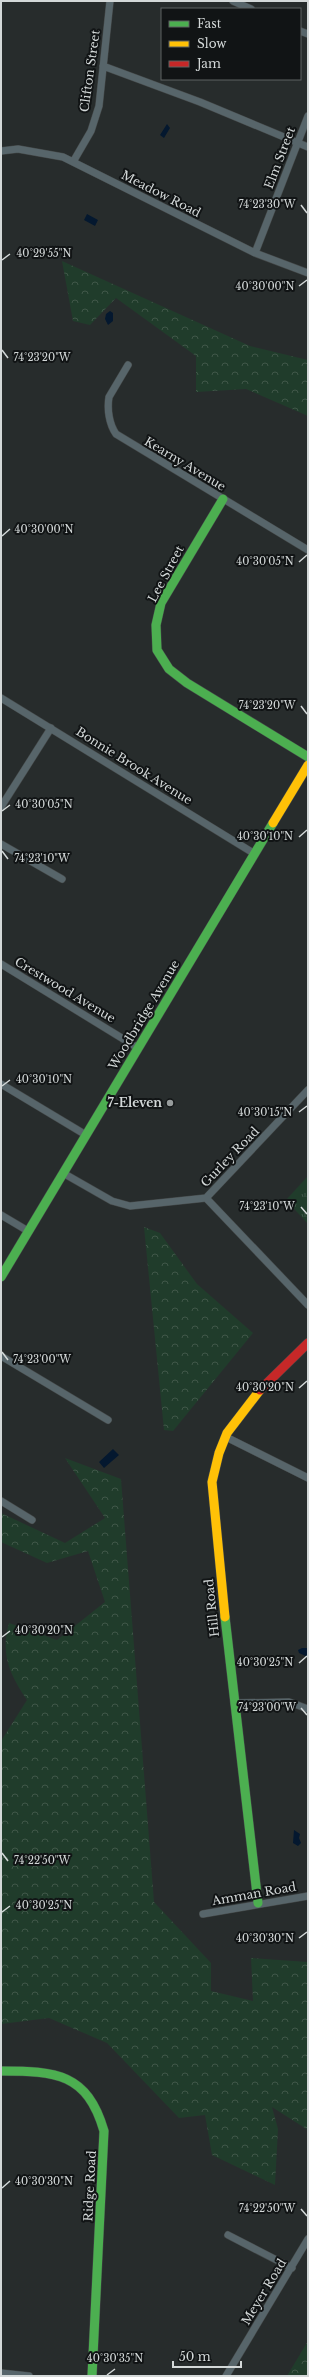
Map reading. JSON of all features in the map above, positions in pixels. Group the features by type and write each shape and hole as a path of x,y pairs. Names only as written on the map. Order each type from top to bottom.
{"street":[{"name":"Clifton Street","path":"73,162 91,131 98,106 110,1"},
{"path":"233,1 249,8"},
{"path":"103,66 200,102 308,147"},
{"name":"Elm Street","path":"255,253 308,116"},
{"name":"Meadow Road","path":"1,151 18,149 63,157 255,253 308,273"},
{"name":"Kearny Avenue","path":"128,365 110,397 109,414 116,434 308,550"},
{"name":"Lee Street","path":"223,499 161,603 156,625 157,650 169,669 186,683 308,757"},
{"name":"Bonnie Brook Avenue","path":"1,698 255,854"},
{"path":"1,807 51,728"},
{"name":"Woodbridge Avenue","path":"1,1277 308,765"},
{"path":"1,844 62,879"},
{"name":"Crestwood Avenue","path":"1,964 138,1048"},
{"path":"1,1084 86,1136"},
{"name":"Gurley Road","path":"63,1173 112,1201 130,1206 206,1198 308,1090"},
{"path":"206,1198 308,1305"},
{"path":"1,1215 28,1231"},
{"name":"Hill Road","path":"258,1903 234,1703 212,1482 220,1450 230,1426 254,1396 308,1343"},
{"path":"1,1356 108,1420"},
{"path":"226,1437 308,1478"},
{"path":"1,1501 32,1520"},
{"path":"234,1703 289,1702 308,1709"},
{"name":"Amman Road","path":"203,1914 258,1903 308,1896"},
{"name":"Ridge Road","path":"1,2071 37,2070 57,2075 83,2088 94,2101 101,2114 104,2130 92,2376"},
{"path":"228,2235 292,2268"},
{"name":"Meyer Road","path":"226,2376 308,2239"},
{"path":"1,2373 29,2376"}],"green space":[{"path":"62,261 250,346 308,360 308,416 246,389 196,392 196,356 116,298 90,325 73,321"},
{"path":"308,1176 308,1224 286,1200"},
{"path":"144,1227 160,1233 197,1284 253,1333 173,1431 164,1430"},
{"path":"65,1458 121,1479 154,1902 211,1963 211,1991 253,2001 251,1958 308,1962 308,2130 272,2107 278,2129 275,2185 212,2155 205,2115 179,2118 107,2043 49,2018 1,2024 1,1741 27,1700 11,1673 8,1664 6,1654 6,1634 9,1623 57,1640 105,1602 88,1551 47,1563 1,1542 1,1513 65,1543 105,1518"},
{"path":"308,2341 308,2376 287,2376"}],"water":[{"path":"167,124 170,128 164,138 160,135"},
{"path":"87,214 98,220 95,226 84,220"},
{"path":"110,311 113,313 113,321 108,325 105,319 106,314"},
{"path":"113,1449 119,1455 104,1468 99,1462"},
{"path":"308,1648 308,1657 299,1653 298,1650"},
{"path":"294,1830 300,1834 299,1838 301,1843 298,1846 293,1843"}],"traffic: fast":[{"path":"223,499 161,603 156,625 157,650 169,669 187,683 308,757"},
{"path":"1,1277 273,823"},
{"path":"225,1617 258,1903"},
{"path":"1,2071 38,2072 67,2079 88,2097 97,2112 104,2131 92,2376"}],"traffic: slow":[{"path":"273,823 308,765"},
{"path":"225,1617 212,1482 219,1453 227,1433 260,1390"}],"traffic: jam":[{"path":"260,1390 308,1343"}],"place":[{"name":"7-Eleven","path":"170,1103"}]}
